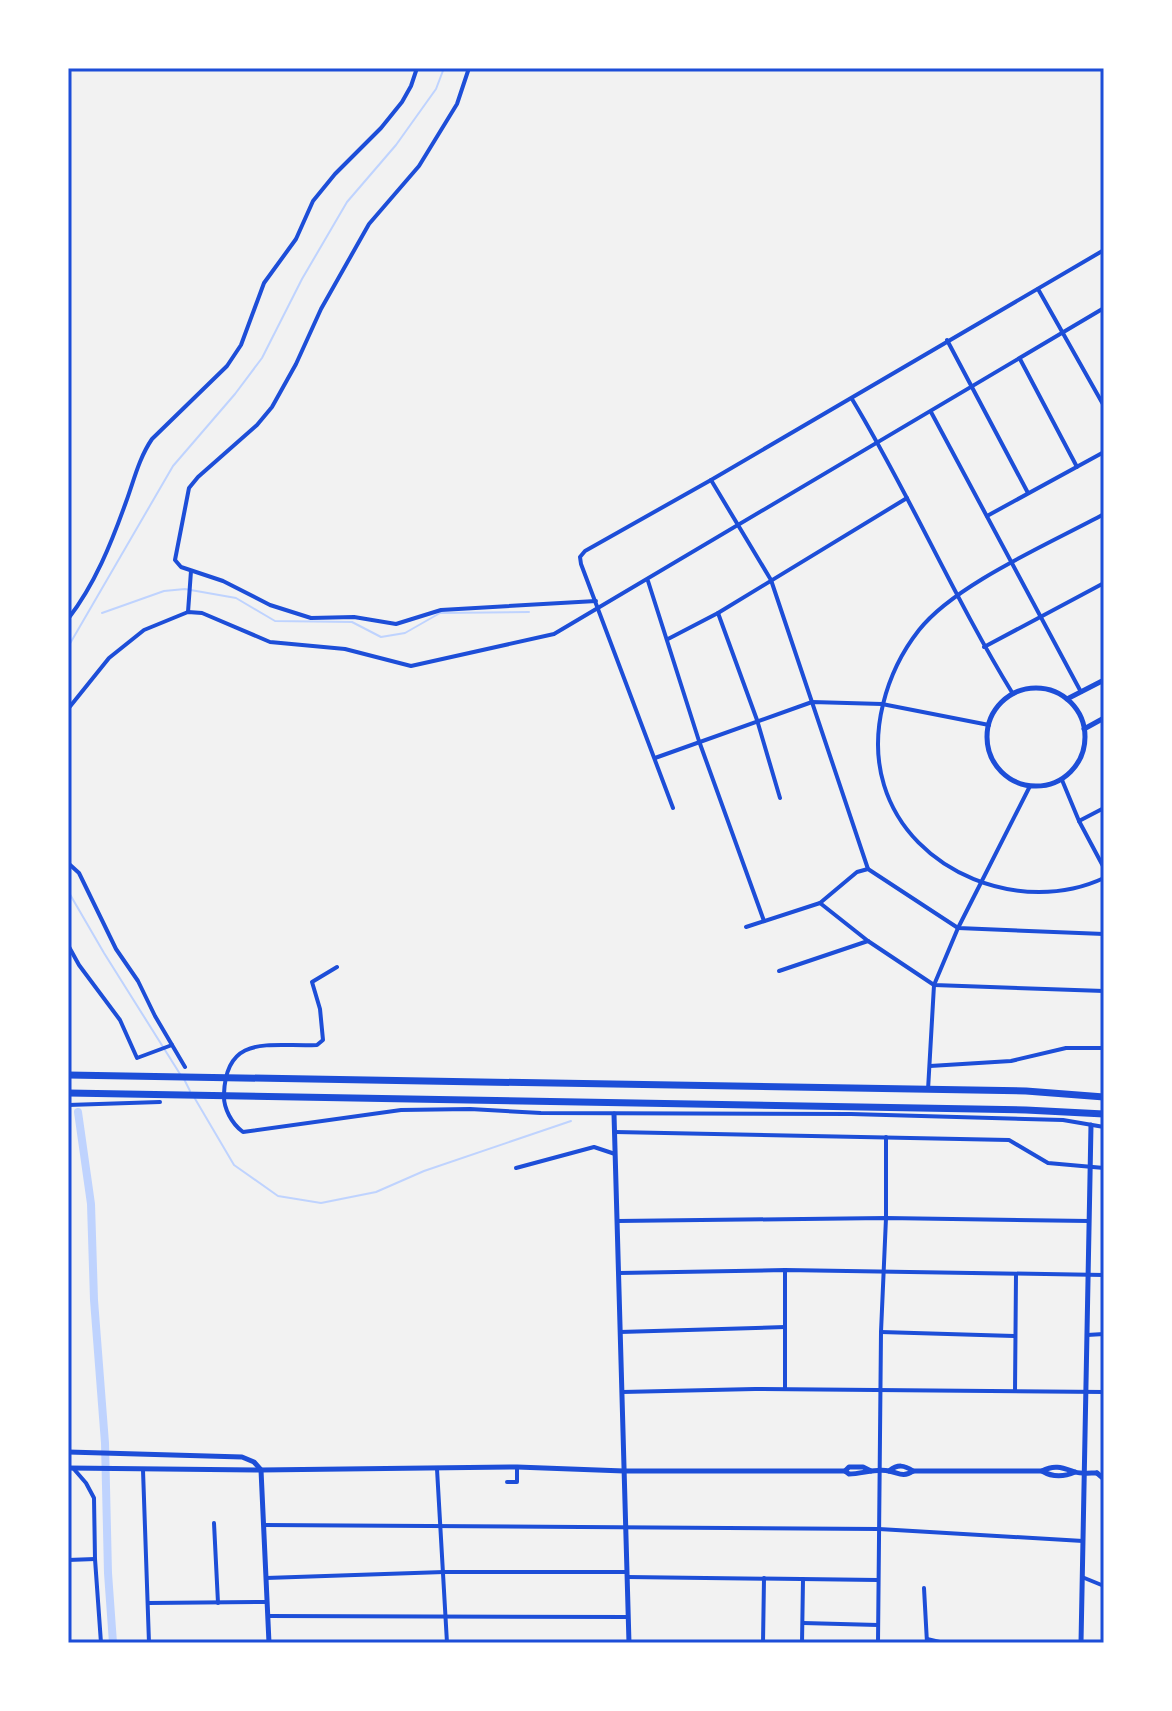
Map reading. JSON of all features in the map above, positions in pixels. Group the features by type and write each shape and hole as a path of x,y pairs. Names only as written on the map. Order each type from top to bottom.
{"highway":[{"path":"68,1075 1026,1091 1104,1097"},
{"path":"68,1093 1026,1110 1104,1114"}],"street":[{"path":"68,619 88,592 110,547 143,453 152,439 227,366 241,345 264,283 296,239 313,201 402,102 417,68"},
{"path":"469,68 457,104 419,166 369,224 321,309 272,407 257,425 189,488 175,556 177,565 223,581 270,605 311,618 354,617 396,624 441,610 596,601"},
{"path":"673,808 580,557 585,551 852,399 947,340 1104,250"},
{"path":"1038,289 1104,406"},
{"path":"68,709 109,658 144,630 188,612 202,613 270,642 345,649 411,666 554,634 1104,308"},
{"path":"947,340 1028,493"},
{"path":"1020,359 1077,467"},
{"path":"852,399 878,442 956,596 1013,694"},
{"path":"931,412 1081,692"},
{"path":"987,517 1104,452"},
{"path":"711,480 771,580 868,869 958,928 1104,934"},
{"path":"667,639 718,613 907,498"},
{"path":"1104,514 956,596 933,614 912,639 900,660 882,704 878,750 884,785 898,815 911,833 939,859 982,883 1010,890 1072,890 1104,878"},
{"path":"188,612 191,570"},
{"path":"648,581 699,741 764,921"},
{"path":"984,647 1104,583"},
{"path":"718,613 757,720 780,798"},
{"path":"1067,699 1104,680"},
{"path":"1027,689 1054,692 1067,699 1078,712 1084,729 1085,744 1081,758 1062,780 1030,786 1015,782 993,761 988,746 989,725 1001,703 1027,689"},
{"path":"655,758 812,702 882,704 989,725"},
{"path":"1084,729 1104,718"},
{"path":"1062,780 1104,868"},
{"path":"927,1090 934,985 958,928 1030,786"},
{"path":"1079,821 1104,808"},
{"path":"68,863 79,873 116,949 138,981 170,1046 185,1067"},
{"path":"746,927 820,903 857,872 868,869"},
{"path":"820,903 868,941 934,985 1104,991"},
{"path":"779,971 868,941"},
{"path":"68,945 120,1020 137,1058 170,1046"},
{"path":"337,967 312,982 320,1009 323,1040 317,1045 258,1048 233,1058 225,1073 224,1104 238,1128 248,1132 401,1110 470,1109 1063,1120 1104,1127"},
{"path":"930,1066 1011,1061 1066,1048 1104,1048"},
{"path":"68,1105 160,1102"},
{"path":"614,1114 629,1643"},
{"path":"1081,1643 1091,1125"},
{"path":"615,1132 1009,1140 1048,1163 1104,1168"},
{"path":"878,1643 886,1137"},
{"path":"516,1168 594,1147 615,1154"},
{"path":"617,1221 886,1218 1089,1221"},
{"path":"619,1273 785,1270 1104,1275"},
{"path":"785,1270 785,1389"},
{"path":"1015,1391 1016,1274"},
{"path":"620,1332 785,1327"},
{"path":"881,1332 1014,1336"},
{"path":"1087,1335 1104,1334"},
{"path":"622,1392 785,1389 1104,1392"},
{"path":"68,1452 242,1457 254,1462 261,1470 269,1643"},
{"path":"1097,1473 1104,1466"},
{"path":"507,1482 517,1482 517,1467"},
{"path":"71,1468 261,1470 517,1467 624,1471 845,1471 849,1474 889,1471 896,1475 907,1475 913,1471 1042,1471 1049,1476 1097,1473 1104,1479"},
{"path":"71,1468 86,1483 94,1498 101,1643"},
{"path":"143,1469 149,1643"},
{"path":"437,1469 447,1643"},
{"path":"214,1523 218,1603"},
{"path":"264,1525 879,1529 1083,1541"},
{"path":"68,1560 95,1559"},
{"path":"266,1578 444,1572 878,1580"},
{"path":"1082,1577 1104,1586"},
{"path":"763,1643 764,1578"},
{"path":"802,1643 803,1579"},
{"path":"924,1588 927,1641 944,1643"},
{"path":"148,1603 267,1602"},
{"path":"268,1616 628,1617"},
{"path":"803,1623 878,1625"}],"waterway":[{"path":"68,647 173,466 262,358 302,279 347,202 396,145 436,89 444,68"},
{"path":"102,613 164,591 185,589 236,598 275,621 352,622 381,637 405,633 440,613 529,612"},
{"path":"68,891 180,1074"},
{"path":"184,1079 190,1091"},
{"path":"194,1097 234,1165 278,1196 321,1203 376,1192 424,1171 571,1121"},
{"path":"78,1112 91,1204 113,1643"}]}
